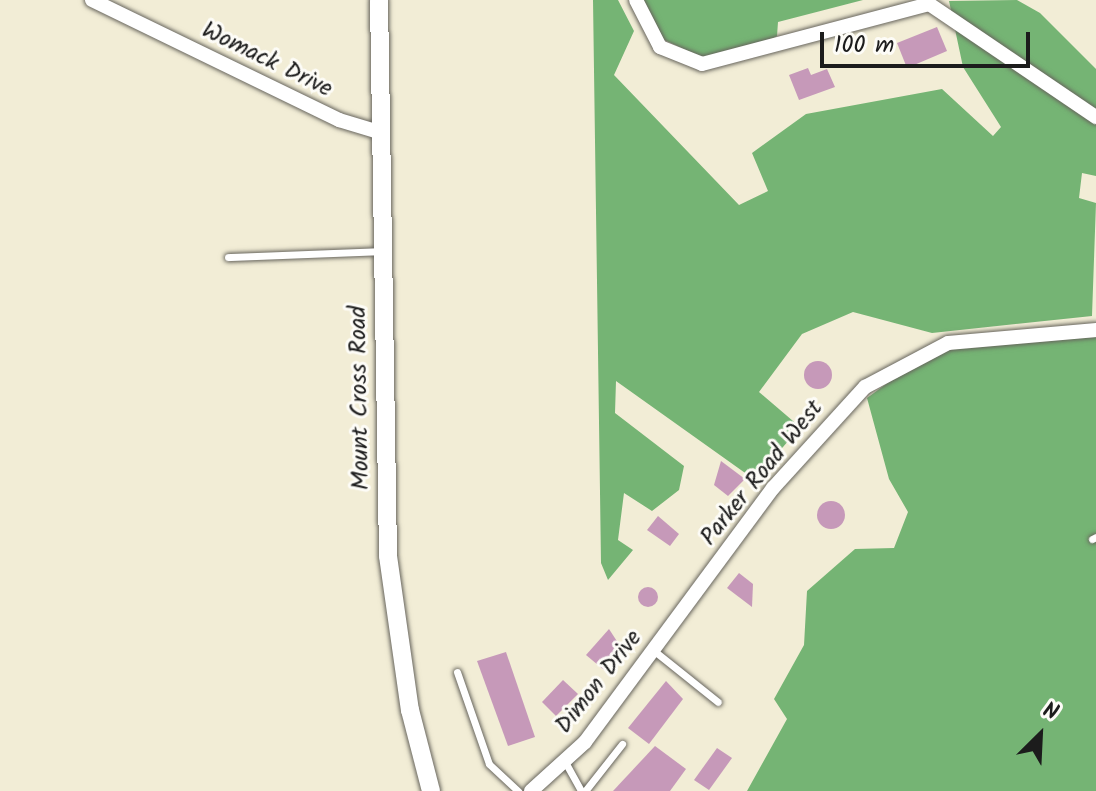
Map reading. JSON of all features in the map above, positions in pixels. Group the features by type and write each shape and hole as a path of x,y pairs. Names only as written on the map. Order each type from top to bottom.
{"main road":[{"name":"Mount Cross Road","path":"379,0 388,556 410,710 431,791"}],"street":[{"name":"Womack Drive","path":"92,0 339,120 382,133"},
{"path":"636,0 656,43 702,64 929,4 1096,117"},
{"name":"Parker Road West","path":"667,631 799,455 891,369 978,337 1096,330"},
{"name":"Dimon Drive","path":"531,791 564,760 667,631"}],"lane":[{"path":"228,257 382,251"},
{"path":"653,650 718,702"},
{"path":"457,672 489,764 518,791"},
{"path":"564,760 583,791 622,744"}],"green space":[{"path":"593,0 618,0 634,31 614,75 739,205 768,191 752,153 806,114 942,89 993,136 1001,127 963,67 949,1 1017,0 1040,13 1096,69 1096,176 1082,173 1079,198 1096,203 1092,316 932,333 853,312 802,334 759,392 800,427 755,480 616,381 615,413 684,466 679,490 652,511 624,493 618,540 633,550 608,580 601,563"},
{"path":"640,0 863,0 778,22 777,36 760,47 707,60 654,35"},
{"path":"1096,337 1096,791 747,791 787,719 774,699 804,645 807,591 855,549 894,548 908,512 889,479 867,398 915,363 955,348"}],"building":[{"path":"937,27 947,51 907,68 897,43"},
{"path":"808,68 811,75 827,69 835,87 799,100 789,75"},
{"path":"818,361 828,365 832,375 828,385 818,389 808,385 804,375 808,365"},
{"path":"721,461 745,479 728,496 714,485"},
{"path":"831,501 841,505 845,515 841,525 831,529 821,525 817,515 821,505"},
{"path":"658,516 679,534 670,546 647,530"},
{"path":"739,573 753,584 752,607 727,588"},
{"path":"648,587 655,590 658,597 655,604 648,607 641,604 638,597 641,590"},
{"path":"609,629 622,649 604,670 586,655"},
{"path":"506,652 535,737 508,746 477,661"},
{"path":"563,680 578,694 556,716 542,702"},
{"path":"666,681 683,699 649,744 628,728"},
{"path":"655,746 686,769 670,791 613,791"},
{"path":"717,748 732,758 709,790 694,780"}]}
